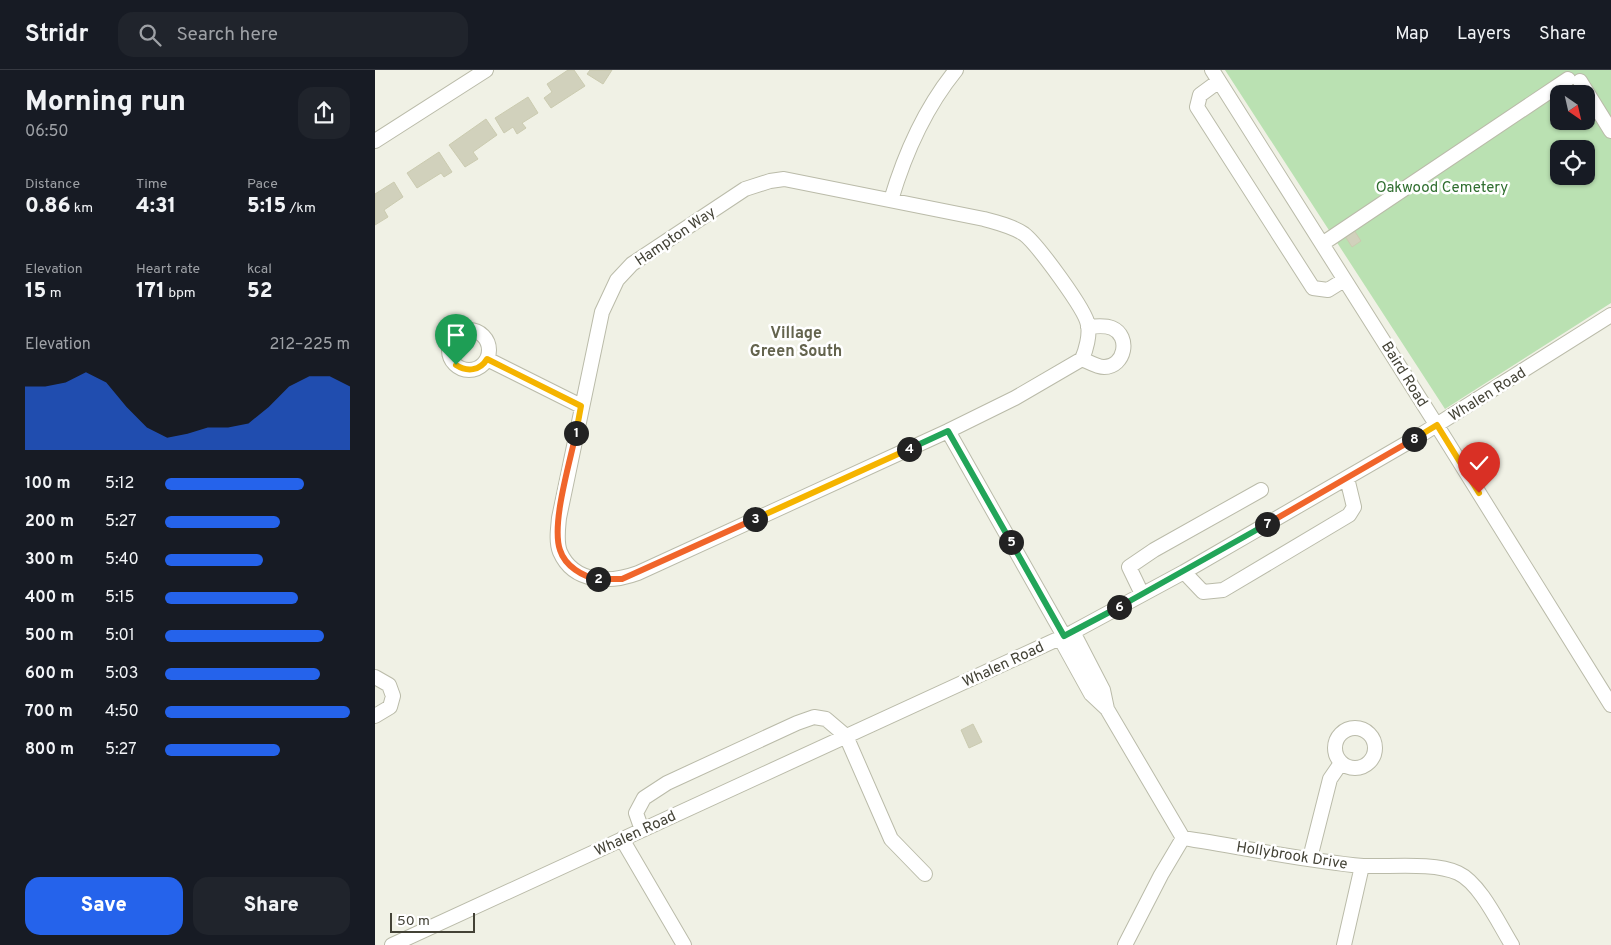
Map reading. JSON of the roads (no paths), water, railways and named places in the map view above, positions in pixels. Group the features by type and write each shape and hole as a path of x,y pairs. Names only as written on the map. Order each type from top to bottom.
{"street":[{"path":"375,141 486,70"},
{"path":"891,200 909,148 928,111 956,70"},
{"path":"1215,75 1200,95 1197,107 1313,288 1328,290 1345,280"},
{"name":"Baird Road","path":"1215,75 1437,425 1611,705"},
{"path":"1322,244 1575,75 1611,131"},
{"name":"Hampton Way","path":"1082,359 1015,398 948,431 622,579 604,580 591,578 569,564 560,552 558,540 559,518 581,406 602,312 617,280 631,264 745,189 770,181 795,180 1007,225 1034,242 1086,318 1089,327"},
{"name":"Whalen Road","path":"392,945 1066,635 1184,572 1347,478 1437,425 1611,315"},
{"path":"1105,326 1117,331 1123,341 1121,358 1110,366 1097,366 1082,359 1089,327 1105,326"},
{"path":"487,359 581,406"},
{"path":"948,431 1066,635 1103,690 1107,709 1183,838 1161,875 1125,945"},
{"path":"1184,572 1203,592 1223,590 1349,515 1354,507 1347,478"},
{"path":"1142,594 1129,567 1154,550 1261,490"},
{"path":"375,677 389,685 393,696 390,707 375,716"},
{"path":"642,830 636,813 644,798 656,790 797,723 814,717 826,718 846,736 891,839 925,874"},
{"path":"1310,858 1330,779 1341,763"},
{"name":"Hollybrook Drive","path":"1183,838 1362,866 1434,868 1457,873 1468,879 1477,889 1512,945"},
{"path":"622,839 684,945"},
{"path":"1344,945 1362,866"}],"district":[{"name":"Village Green South","path":"796,341"}],"park label":[{"name":"Oakwood Cemetery","path":"1442,187"}]}
